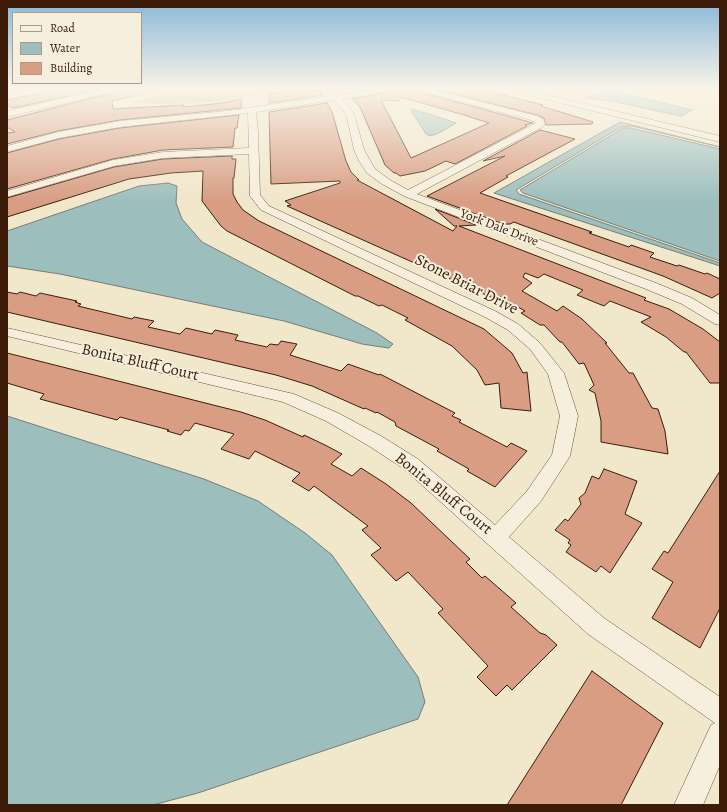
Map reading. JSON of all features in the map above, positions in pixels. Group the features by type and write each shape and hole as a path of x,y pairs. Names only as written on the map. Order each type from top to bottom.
{"street":[{"path":"7,149 58,135 104,127"},
{"name":"Stone Briar Drive","path":"254,127 255,196 266,208 280,216 490,314 512,327 535,346 556,373 569,416 561,456 534,496 496,537"},
{"name":"York Dale Drive","path":"353,127 359,150 371,171 386,182 408,194 651,286 687,301 720,321"},
{"path":"408,194 536,127"},
{"path":"671,127 720,139"},
{"path":"7,194 113,163 170,155 253,150"},
{"name":"Bonita Bluff Court","path":"7,332 288,398 332,417 375,441 411,464 596,626 720,712"},
{"path":"688,805 720,734"}],"water":[{"path":"421,127 449,127 430,136 426,134"},
{"path":"611,127 622,127 516,190 519,194 720,263 720,266 494,193"},
{"path":"636,127 640,127 720,147"},
{"path":"623,128 631,128 720,149 720,261 523,193 520,190"},
{"path":"168,183 177,186 176,203 182,219 202,242 377,333 393,344 389,348 362,344 284,321 60,274 7,266 7,231 139,186"},
{"path":"7,416 204,479 258,501 305,533 332,555 418,677 425,702 418,719 198,793 153,805 7,805"}],"building":[{"path":"7,127 81,127 58,131 7,144 7,133 15,132"},
{"path":"237,127 235,128 233,147 163,150 113,159 7,189 7,153 59,139 120,128"},
{"path":"269,127 336,127 346,161 351,172 359,180 357,180 453,231 457,226 454,226 435,209 476,225 459,226 646,298 644,300 669,309 703,329 720,342 720,383 710,383 686,352 666,337 641,322 651,317 610,301 604,306 577,295 583,290 544,274 538,278 525,273 523,277 532,283 522,291 557,311 563,306 582,319 607,343 605,343 629,373 633,373 652,408 658,409 665,431 668,454 601,442 601,421 595,393 589,390 594,385 584,363 579,364 562,342 560,342 544,325 540,325 521,313 525,311 499,296 496,299 486,295 287,206 291,205 285,201 340,183 340,181 271,184"},
{"path":"369,127 395,127 411,158 480,127 525,127 455,164 446,161 425,171 400,176 385,165"},
{"path":"540,130 575,139 506,176 508,177 480,193 592,232 589,233 629,247 631,245 654,253 650,257 705,274 707,273 720,279 720,293 712,298 663,276 514,222 510,224 503,224 427,196 505,156 483,161"},
{"path":"232,156 232,159 236,159 233,178 233,194 243,210 259,221 484,329 512,353 523,373 527,372 531,411 501,408 499,383 485,385 477,370 452,346 405,320 408,318 382,305 379,306 355,296 227,231 221,226 202,201 203,171 171,173 129,179 7,217 7,198 114,167 163,159"},
{"path":"7,292 17,294 20,292 36,296 40,293 77,301 75,302 81,304 78,306 132,319 134,317 154,321 148,327 180,334 186,328 212,334 215,330 238,335 235,340 267,347 270,344 278,345 281,341 297,344 290,355 341,371 348,364 379,375 380,374 455,413 452,416 461,420 459,422 507,447 511,443 527,451 495,487 467,471 469,469 437,451 439,449 396,426 395,422 377,412 364,409 312,386 276,375 7,312"},
{"path":"7,353 241,412 265,420 303,437 304,435 342,454 331,464 352,476 361,468 386,484 411,503 470,559 466,562 482,578 485,576 516,603 511,607 540,633 546,635 557,645 512,690 507,685 496,696 477,677 488,666 438,613 443,609 408,572 396,581 371,555 381,548 362,530 368,526 314,486 309,491 292,481 300,473 255,451 249,459 221,449 234,434 195,423 189,431 185,430 181,435 167,431 169,430 120,417 117,420 40,399 44,394 7,383"},
{"path":"604,469 637,481 625,514 642,523 610,573 601,566 596,572 566,552 571,545 568,543 570,540 555,530 565,519 568,521 581,504 579,498 585,493 592,476 599,479"},
{"path":"720,471 720,608 700,648 652,618 673,582 652,569 664,551 668,553"},
{"path":"592,671 663,723 621,805 507,805"}]}
